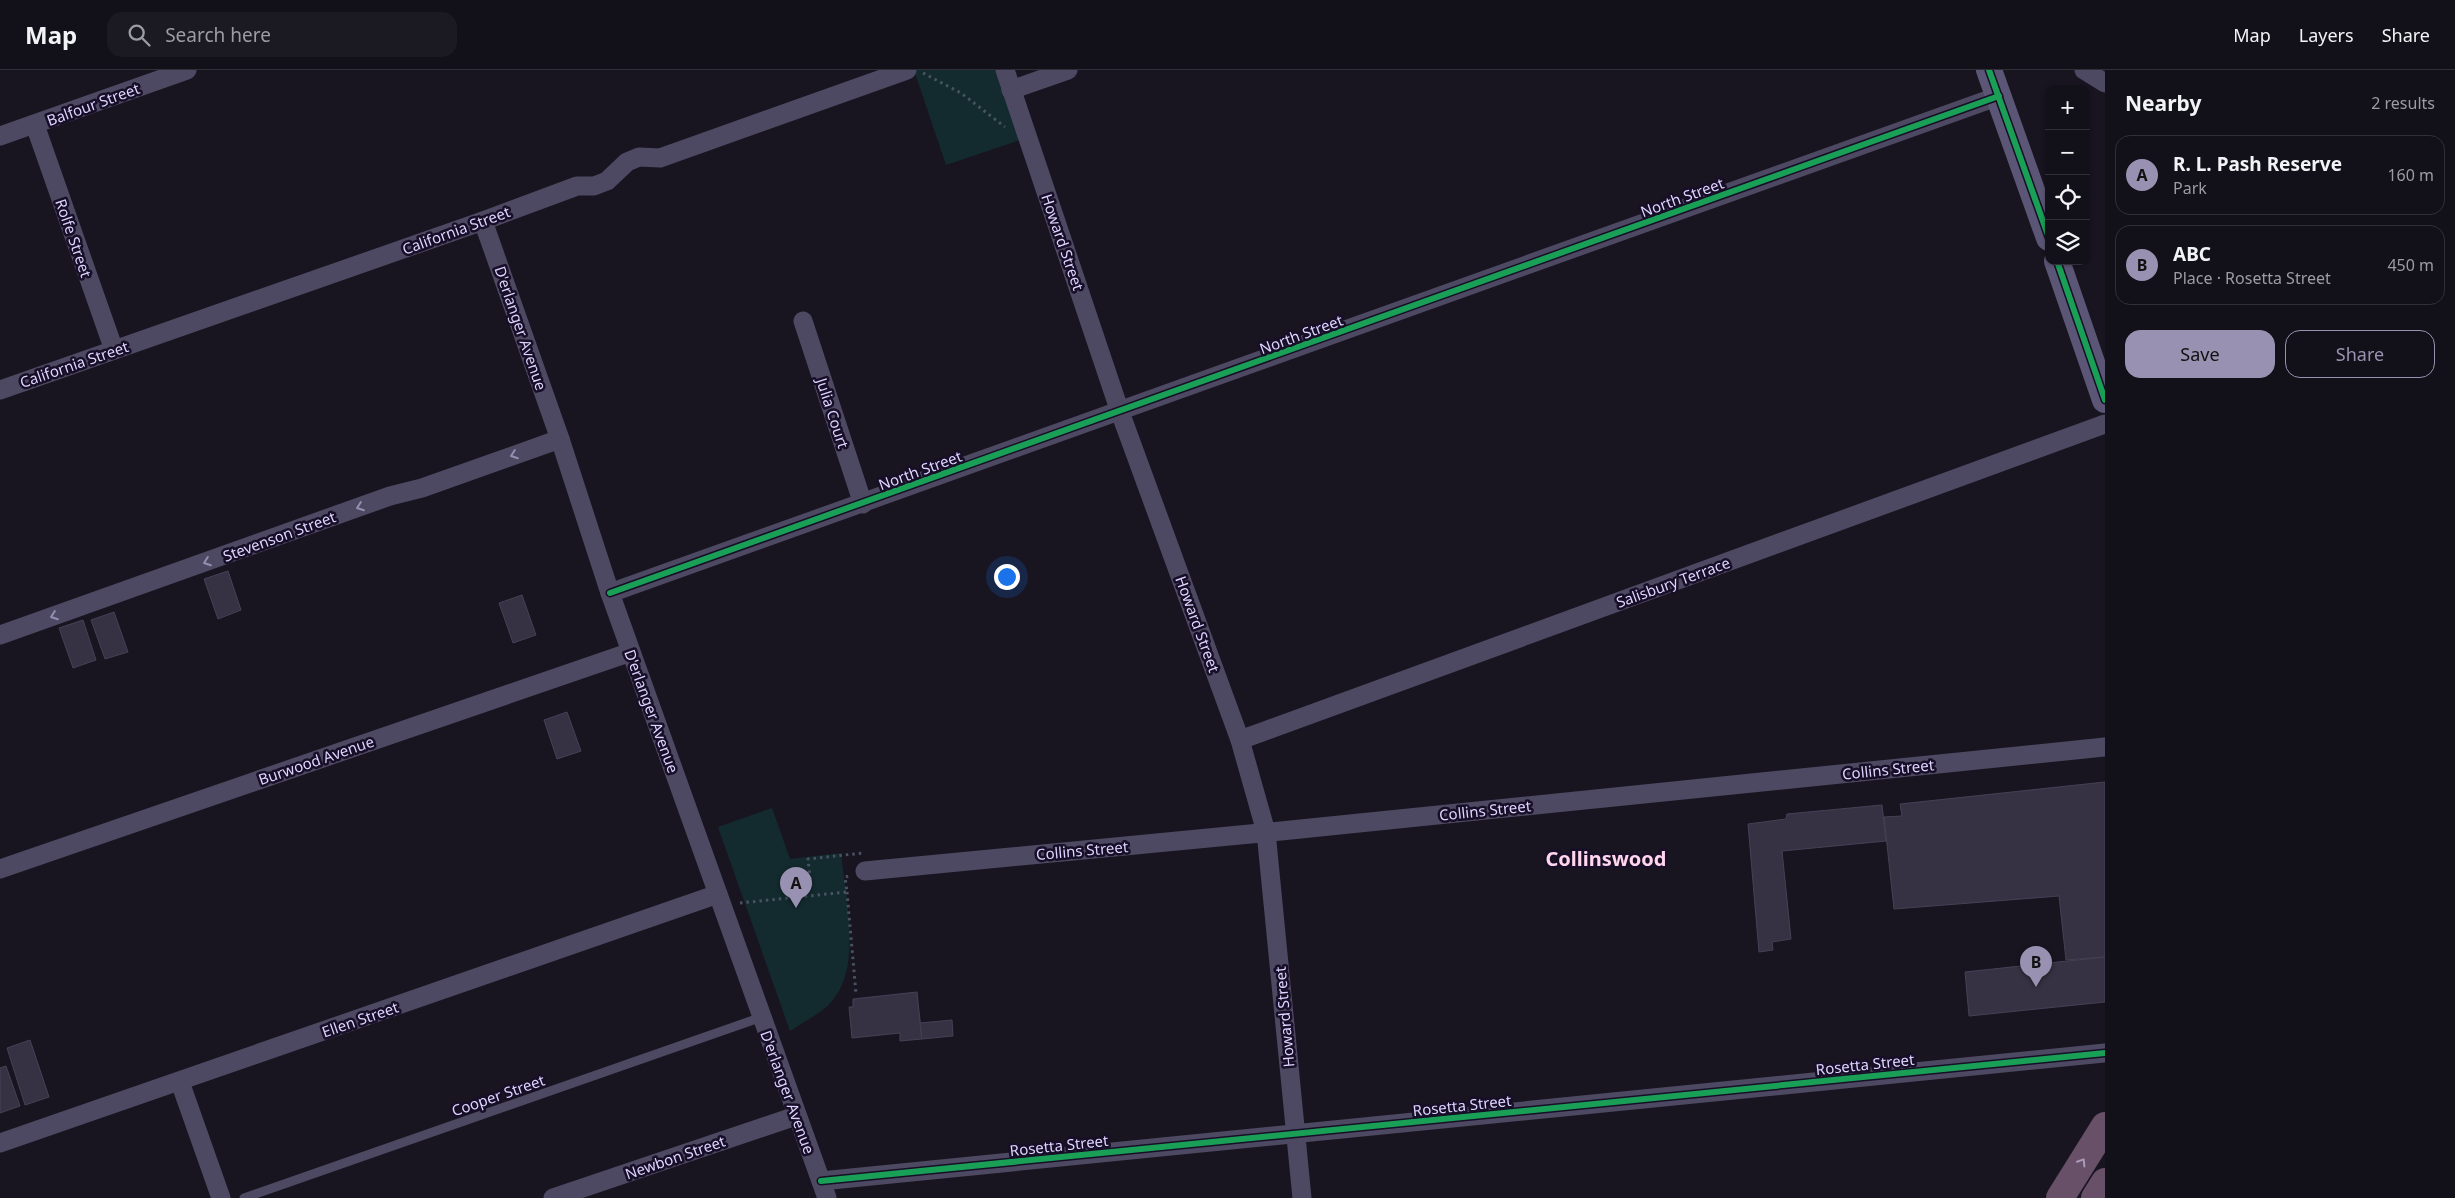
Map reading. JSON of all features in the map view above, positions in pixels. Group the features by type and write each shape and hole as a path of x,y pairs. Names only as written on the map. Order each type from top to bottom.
{"highway":[{"path":"2060,1198 2105,1126"},
{"path":"2095,1198 2105,1182"}],"street":[{"name":"Balfour Street","path":"0,136 187,70"},
{"name":"California Street","path":"0,390 483,221 577,186 594,186 607,181 627,162 639,157 660,158 907,70"},
{"name":"Howard Street","path":"1005,70 1120,412 1240,740 1266,832 1302,1198"},
{"path":"1012,90 1068,70"},
{"path":"1990,70 2045,227"},
{"path":"2084,70 2105,83"},
{"name":"North Street","path":"610,593 1999,96"},
{"name":"Rolfe Street","path":"35,125 114,350"},
{"name":"D'erlanger Avenue","path":"483,221 560,439 610,593 796,1116 824,1189"},
{"path":"2058,265 2105,400"},
{"name":"Julia Court","path":"803,321 863,504"},
{"name":"Salisbury Terrace","path":"1240,740 2105,424"},
{"name":"Stevenson Street","path":"0,635 390,496 422,488 560,439"},
{"name":"Burwood Avenue","path":"0,869 631,652"},
{"name":"Collins Street","path":"865,870 1266,832 2105,747"},
{"name":"Ellen Street","path":"0,1143 718,894"},
{"name":"Rosetta Street","path":"824,1189 1295,1134 2105,1053"},
{"path":"180,1082 221,1198"},
{"name":"Newbon Street","path":"553,1198 796,1116"}],"lane":[{"name":"Cooper Street","path":"244,1198 762,1018"}],"path":[{"path":"920,70 961,93 987,111 1013,134 1025,131"},
{"path":"803,896 811,886 808,859 863,852 865,870 846,877 856,994"},
{"path":"740,903 847,892"}],"green space":[{"path":"914,70 1000,70 1023,139 946,165"},
{"path":"772,808 790,859 841,853 850,931 847,970 841,988 827,1006 790,1031 718,827"}],"building":[{"path":"228,571 241,610 218,619 204,579"},
{"path":"522,595 536,635 513,643 499,603"},
{"path":"114,612 128,652 105,659 91,620"},
{"path":"83,620 96,660 73,668 59,628"},
{"path":"567,712 581,751 557,759 544,720"},
{"path":"2105,782 2105,957 2066,960 2059,896 1894,909 1884,817 1902,816 1900,804"},
{"path":"1882,805 1886,841 1782,851 1791,939 1772,942 1773,950 1759,952 1748,824 1786,819 1787,814"},
{"path":"2105,957 2105,1002 1969,1016 1965,972"},
{"path":"917,992 922,1039 900,1041 900,1033 852,1038 849,1007 853,1007 853,999"},
{"path":"952,1020 953,1036 922,1039 920,1023"},
{"path":"30,1040 49,1097 25,1105 7,1048"},
{"path":"6,1066 20,1106 0,1113 0,1068"}],"cycle path":[{"path":"1989,70 2045,227"},
{"path":"610,593 1999,96"},
{"path":"2058,265 2105,400"},
{"path":"821,1181 2105,1053"}],"place":[{"name":"R. L. Pash Reserve","path":"796,908"},
{"name":"ABC","path":"2036,987"}],"district":[{"name":"Collinswood","path":"1606,858"}]}
